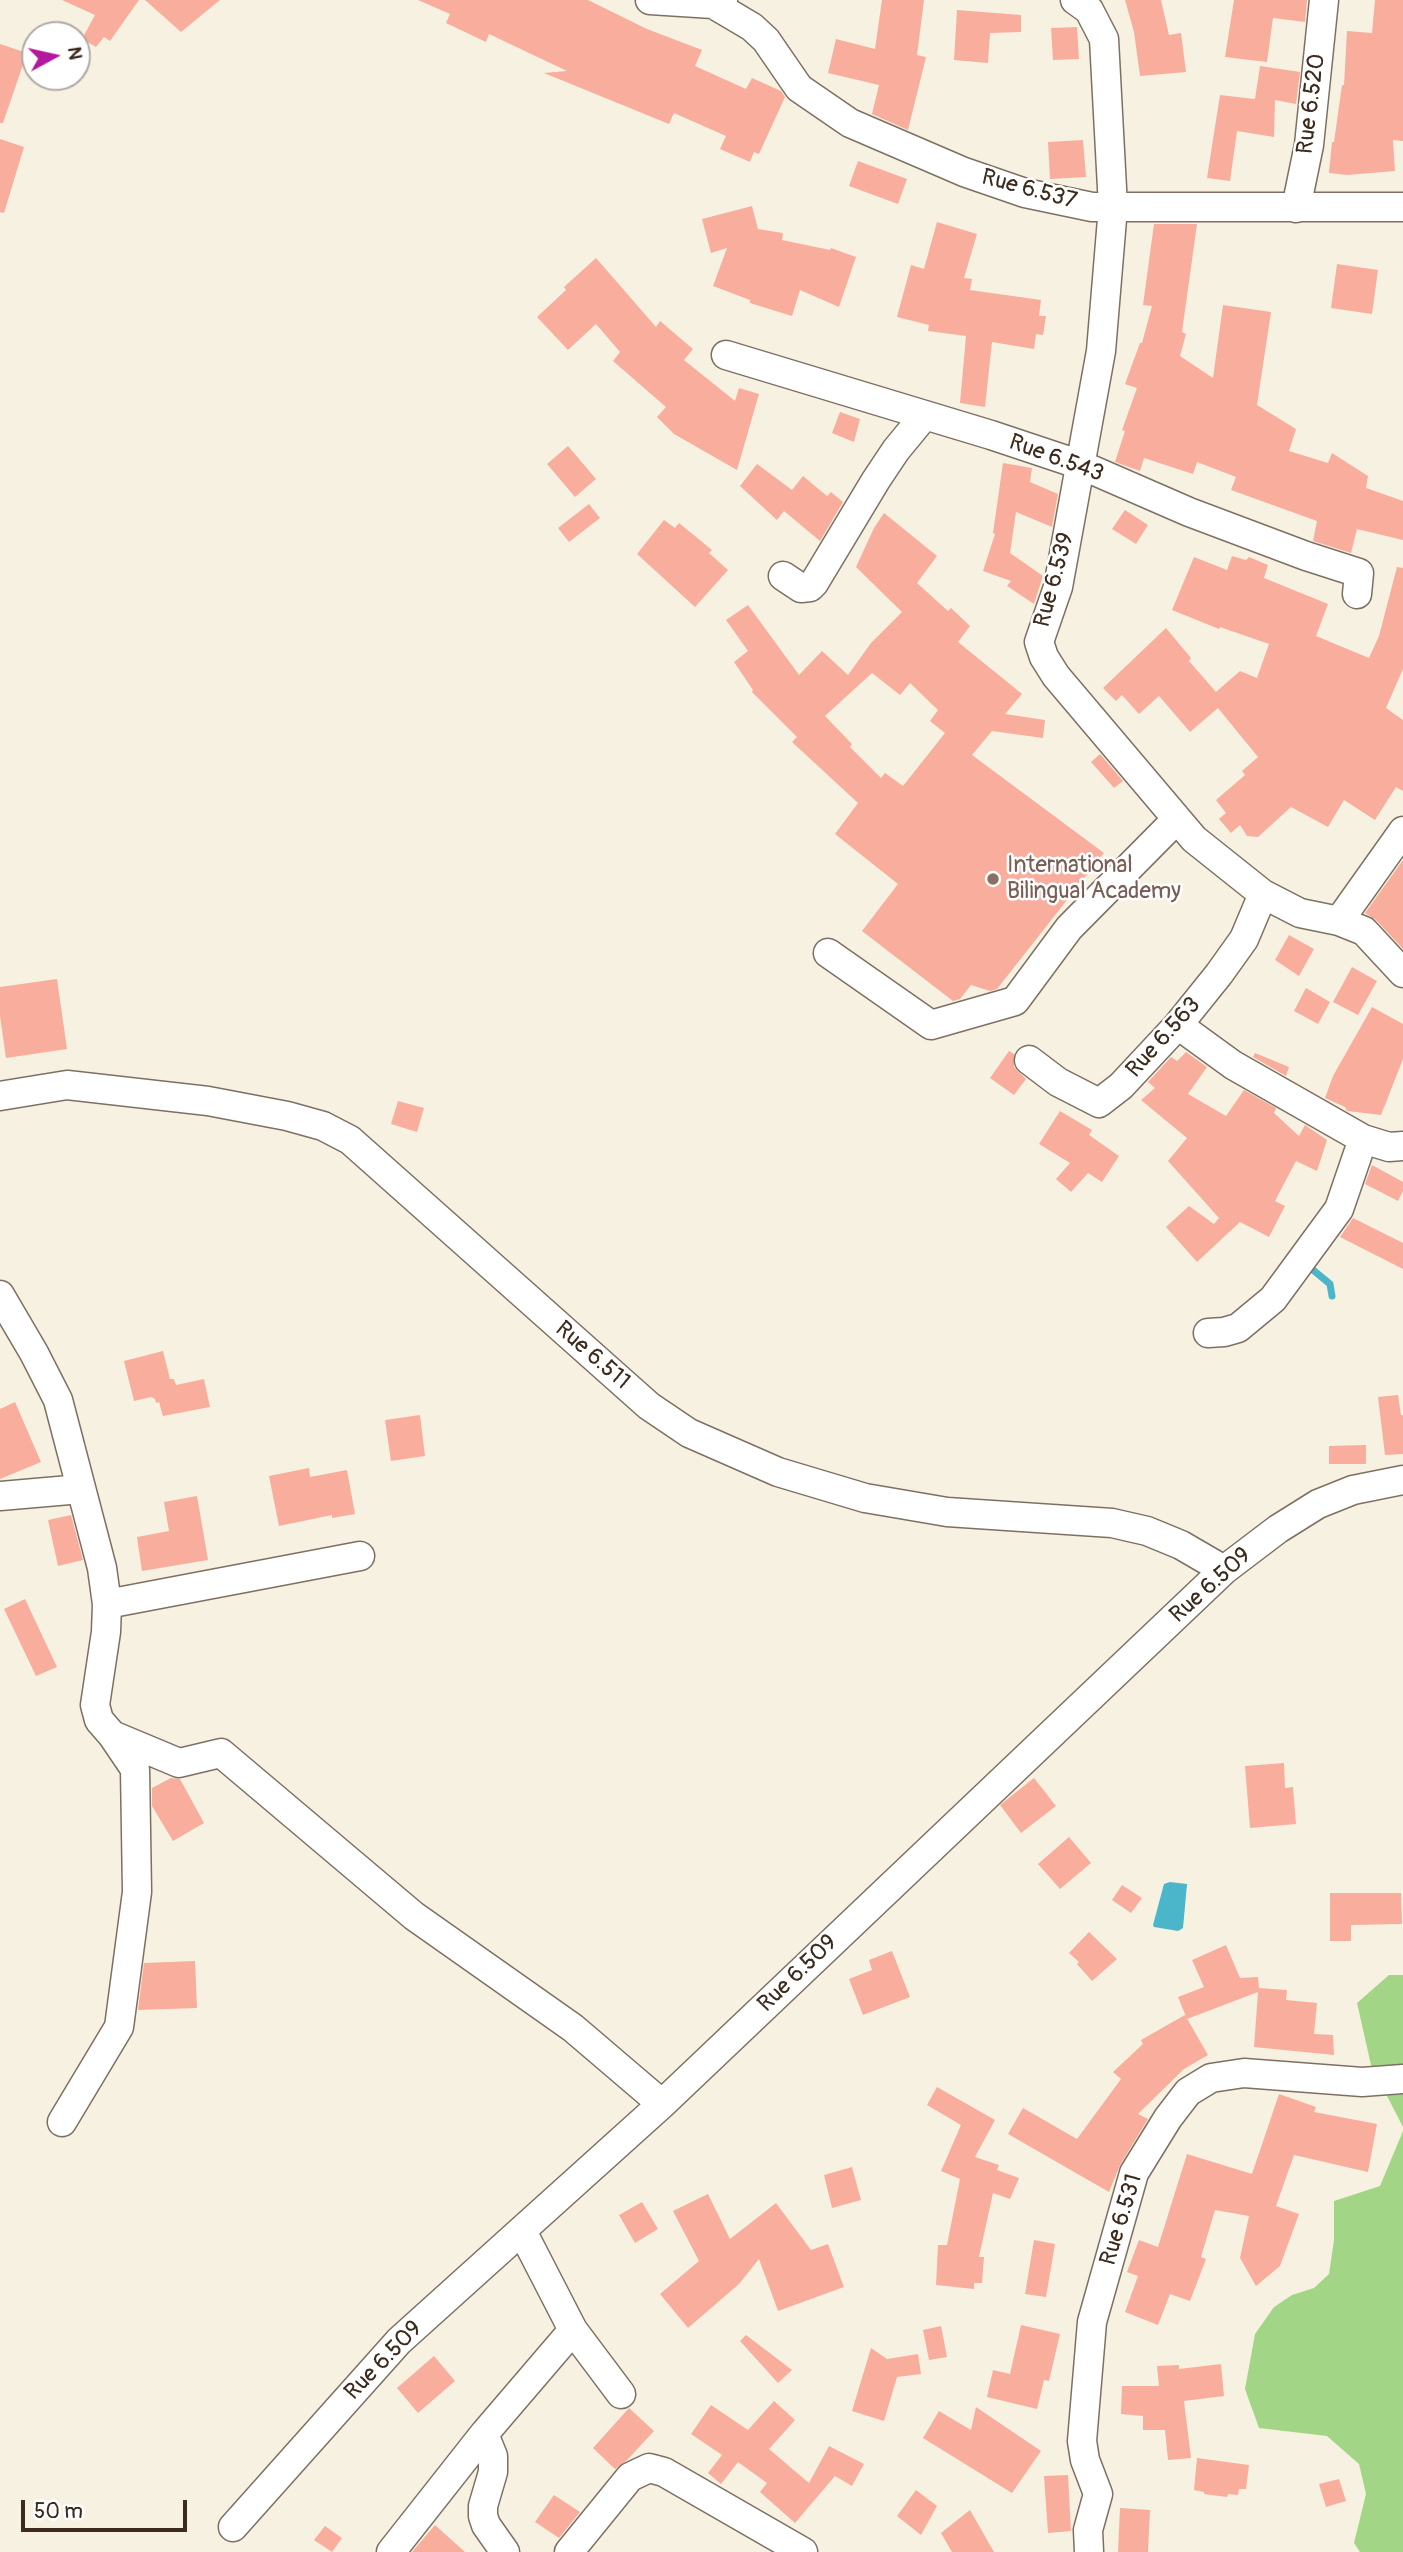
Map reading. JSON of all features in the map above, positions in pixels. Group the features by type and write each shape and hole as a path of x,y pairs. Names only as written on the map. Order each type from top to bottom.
{"street":[{"path":"650,0 718,2"},
{"name":"Rue 6.539","path":"1075,0 1090,10 1104,39 1113,207 1101,351 1058,587 1039,642 1044,657 1056,676 1194,839 1263,894 1300,913 1339,921 1364,931 1403,973"},
{"name":"Rue 6.520","path":"1296,208 1309,145 1324,0"},
{"name":"Rue 6.537","path":"718,2 766,40 799,88 850,123 964,172 1024,193 1092,206 1113,207 1403,207"},
{"name":"Rue 6.543","path":"726,355 1081,465 1189,512 1359,573 1357,594"},
{"path":"783,576 801,588 810,587 814,583 876,480 924,416"},
{"path":"828,953 931,1025 1015,1001 1069,928 1177,819"},
{"path":"1339,921 1403,831"},
{"name":"Rue 6.563","path":"1029,1060 1058,1082 1099,1103 1121,1086 1178,1025 1219,974 1244,940 1263,894"},
{"path":"1178,1025 1233,1065 1363,1139 1389,1147 1403,1146"},
{"name":"Rue 6.511","path":"0,1096 67,1085 208,1101 287,1116 323,1126 350,1140 649,1406 689,1433 778,1472 864,1497 947,1512 1112,1523 1147,1531 1181,1545 1224,1570"},
{"path":"1208,1333 1238,1328 1273,1299 1339,1209 1363,1139"},
{"path":"0,1295 58,1400 102,1568 107,1604 106,1632 95,1705 99,1720 135,1769 137,1892 119,2027 62,2122"},
{"name":"Rue 6.509","path":"233,2527 399,2341 662,2104 1224,1570 1278,1529 1318,1504 1353,1490 1403,1480"},
{"path":"0,1496 81,1489"},
{"path":"107,1604 360,1556"},
{"path":"112,1735 179,1763 220,1753 414,1916 573,2028 662,2104"},
{"name":"Rue 6.531","path":"1089,2552 1088,2530 1098,2494 1085,2460 1082,2441 1092,2322 1134,2173 1168,2118 1188,2092 1211,2078 1244,2073 1362,2082 1403,2079"},
{"path":"522,2231 573,2330 621,2394"},
{"path":"391,2552 484,2434 573,2330"},
{"path":"484,2434 493,2456 493,2472 483,2506 483,2516 486,2525 505,2552"},
{"path":"569,2552 630,2477 649,2468 664,2472 803,2552"}],"green space":[{"path":"1389,1975 1403,1975 1403,2127 1371,2065 1357,2003"},
{"path":"1403,2131 1403,2552 1360,2552 1354,2543 1366,2494 1359,2464 1327,2436 1259,2428 1245,2389 1255,2334 1274,2307 1292,2295 1314,2288 1329,2274 1334,2240 1334,2201 1380,2186"}],"water":[{"path":"1164,1884 1187,1884 1183,1928 1178,1931 1153,1925"}],"building":[{"path":"62,0 139,0 110,41 104,37 96,47 91,44 91,22 95,15"},
{"path":"145,0 220,0 181,32"},
{"path":"418,0 588,0 647,29 702,50 695,66 746,89 752,78 781,91 785,97 759,154 754,152 750,162 720,149 726,136 674,113 669,124 544,73 567,71 489,34 486,42 446,23 450,14"},
{"path":"882,0 924,0 917,55 926,57 908,130 872,114 879,85 828,73 836,39 875,49"},
{"path":"1125,0 1161,0 1169,35 1181,33 1186,72 1140,76 1134,32"},
{"path":"1234,0 1307,0 1305,22 1273,18 1267,62 1225,57"},
{"path":"1375,0 1403,0 1403,141 1393,140 1395,171 1347,175 1329,173 1332,142 1344,85 1347,31 1372,33"},
{"path":"957,10 1021,15 1021,32 990,33 988,63 954,60"},
{"path":"1077,27 1079,59 1053,60 1051,28"},
{"path":"0,44 21,51 21,70 3,123 0,123"},
{"path":"1260,66 1300,72 1296,104 1275,100 1274,137 1237,131 1230,181 1207,178 1220,95 1255,99"},
{"path":"0,139 24,147 4,213 0,212"},
{"path":"1083,140 1086,177 1050,179 1048,142"},
{"path":"858,161 907,179 898,204 849,186"},
{"path":"752,206 758,229 783,233 782,240 830,250 831,248 856,257 839,307 800,290 792,316 750,303 750,300 713,286 727,248 711,253 702,219"},
{"path":"937,222 977,234 964,278 972,279 970,290 1041,300 1039,316 1046,316 1043,335 1036,334 1034,349 992,342 985,407 960,403 966,336 928,331 929,325 897,317 911,265 924,269"},
{"path":"1154,224 1197,224 1182,332 1186,334 1180,356 1213,378 1223,305 1271,312 1257,405 1296,429 1289,451 1328,463 1332,453 1368,476 1366,488 1403,501 1403,540 1357,529 1351,553 1313,541 1317,521 1231,490 1236,477 1197,462 1193,474 1144,458 1140,471 1115,462 1125,431 1122,430 1137,388 1125,384 1142,343 1152,306 1143,305"},
{"path":"596,258 656,327 660,321 693,349 684,360 735,401 739,388 759,394 737,470 674,434 657,417 666,407 613,361 620,352 596,324 568,350 537,317 566,290 564,287"},
{"path":"1337,264 1378,270 1372,314 1331,308"},
{"path":"840,412 860,419 854,442 832,433"},
{"path":"568,446 596,479 575,497 547,464"},
{"path":"1003,463 1032,468 1030,482 1058,494 1052,527 1016,512 1010,553 1043,576 1034,604 1007,586 1011,581 983,571 995,534"},
{"path":"757,464 792,490 803,476 827,496 831,492 843,502 820,541 784,511 777,520 740,486"},
{"path":"589,504 600,518 569,542 558,528"},
{"path":"1125,510 1148,525 1136,544 1112,529"},
{"path":"884,513 937,556 917,583 948,611 951,608 970,626 958,642 1022,694 1005,714 1045,720 1043,738 992,731 972,755 1104,853 997,989 990,991 971,985 960,999 953,1001 862,931 898,884 835,834 858,803 792,742 797,737 752,692 734,662 748,651 726,620 748,605 799,675 822,651 848,675 871,643 902,612 856,567","holes":["872,673 900,695 910,683 938,710 930,721 945,733 903,786 885,773 881,778 850,747 852,744 825,716"]},
{"path":"664,520 675,528 679,523 712,550 709,553 728,570 695,607 637,554"},
{"path":"1232,556 1246,560 1249,557 1268,565 1264,578 1328,604 1316,636 1369,658 1379,636 1397,567 1403,568 1403,669 1386,708 1403,720 1403,791 1396,787 1375,820 1344,800 1328,827 1291,807 1258,837 1247,836 1240,825 1231,833 1219,819 1226,813 1216,800 1245,775 1242,771 1258,757 1218,708 1190,732 1159,696 1139,714 1122,695 1116,701 1103,688 1166,628 1191,658 1189,661 1216,692 1240,671 1257,678 1269,644 1220,627 1219,629 1172,610 1194,557 1227,570"},
{"path":"1100,754 1123,781 1114,788 1091,762"},
{"path":"1403,860 1403,949 1376,920 1365,913"},
{"path":"1289,935 1314,949 1299,976 1275,960"},
{"path":"1352,967 1377,981 1358,1015 1333,1002"},
{"path":"57,979 67,1049 6,1058 0,1016 0,987"},
{"path":"1306,988 1330,1002 1318,1024 1294,1011"},
{"path":"1372,1007 1403,1024 1403,1059 1381,1115 1347,1111 1345,1107 1325,1098 1333,1076"},
{"path":"1009,1051 1014,1054 1014,1067 1026,1079 1014,1095 990,1078"},
{"path":"1186,1052 1207,1067 1188,1094 1226,1116 1244,1090 1276,1108 1274,1113 1299,1136 1305,1125 1327,1140 1317,1171 1296,1161 1275,1201 1285,1206 1269,1237 1240,1222 1197,1262 1166,1227 1189,1206 1214,1224 1219,1218 1168,1161 1187,1138 1141,1100 1155,1088 1148,1082 1171,1057 1177,1061"},
{"path":"1255,1053 1289,1067 1286,1076 1253,1057"},
{"path":"398,1101 424,1108 417,1132 391,1124"},
{"path":"1060,1111 1092,1130 1089,1135 1119,1156 1102,1182 1088,1173 1071,1192 1056,1179 1070,1163 1039,1144"},
{"path":"1372,1165 1403,1182 1403,1191 1398,1201 1365,1184"},
{"path":"1353,1218 1403,1243 1403,1269 1340,1237"},
{"path":"163,1351 170,1379 174,1379 176,1385 204,1379 210,1407 163,1416 159,1402 156,1403 155,1399 151,1397 134,1401 124,1361"},
{"path":"1398,1395 1403,1415 1403,1454 1385,1455 1378,1397"},
{"path":"15,1402 41,1462 0,1479 0,1409"},
{"path":"420,1415 425,1456 391,1461 385,1420"},
{"path":"1366,1445 1366,1464 1329,1464 1329,1446"},
{"path":"309,1468 310,1477 347,1470 355,1514 332,1518 332,1515 279,1526 269,1476"},
{"path":"197,1496 208,1560 142,1571 137,1537 169,1531 164,1502"},
{"path":"71,1515 83,1560 58,1566 48,1520"},
{"path":"25,1599 57,1667 36,1676 4,1609"},
{"path":"1284,1763 1285,1788 1293,1787 1296,1824 1250,1828 1245,1766"},
{"path":"171,1778 180,1779 204,1823 173,1841 152,1806 152,1788"},
{"path":"1034,1778 1056,1806 1021,1833 1000,1805"},
{"path":"1069,1837 1091,1863 1060,1889 1038,1864"},
{"path":"1122,1885 1142,1898 1131,1913 1112,1900"},
{"path":"1330,1893 1401,1893 1402,1924 1351,1925 1351,1941 1330,1941"},
{"path":"1089,1932 1117,1959 1092,1981 1069,1953"},
{"path":"1226,1945 1240,1978 1258,1977 1259,1988 1287,1990 1286,2000 1317,2003 1314,2034 1333,2035 1334,2055 1254,2047 1258,1992 1187,2019 1178,1997 1204,1987 1192,1960"},
{"path":"892,1951 910,1997 863,2015 849,1979 872,1970 869,1960"},
{"path":"195,1961 197,2008 138,2010 144,1963"},
{"path":"1185,2015 1208,2055 1184,2069 1138,2114 1148,2119 1120,2165 1109,2192 1008,2134 1023,2108 1077,2139 1121,2079 1113,2072 1143,2044 1141,2040"},
{"path":"937,2087 995,2120 975,2157 999,2165 997,2170 1019,2178 1010,2199 993,2193 979,2257 984,2257 982,2283 974,2283 974,2289 936,2285 938,2245 947,2245 960,2179 941,2171 961,2125 927,2105"},
{"path":"1279,2094 1316,2107 1314,2112 1377,2124 1368,2172 1294,2155 1276,2206 1299,2214 1280,2266 1256,2286 1240,2258 1249,2216 1215,2210 1201,2257 1206,2259 1190,2301 1170,2294 1158,2325 1125,2312 1138,2276 1127,2272 1139,2240 1158,2247 1187,2154 1252,2174"},
{"path":"852,2167 861,2200 832,2208 824,2175"},
{"path":"708,2194 730,2239 776,2203 811,2250 828,2244 844,2287 778,2311 759,2259 739,2284 688,2328 660,2294 699,2261 673,2211"},
{"path":"642,2202 658,2229 635,2243 619,2215"},
{"path":"1034,2240 1055,2244 1046,2297 1025,2294"},
{"path":"1021,2325 1060,2334 1049,2381 1044,2380 1037,2409 987,2397 993,2370 1010,2374"},
{"path":"941,2326 947,2357 929,2360 923,2330"},
{"path":"746,2335 792,2370 778,2383 740,2341"},
{"path":"871,2348 887,2359 918,2354 921,2374 897,2377 884,2421 852,2411"},
{"path":"434,2356 455,2381 418,2413 397,2388"},
{"path":"1221,2364 1224,2396 1184,2401 1191,2458 1168,2460 1165,2430 1143,2430 1143,2416 1121,2414 1122,2386 1159,2386 1157,2366 1179,2365 1179,2369"},
{"path":"774,2401 795,2420 769,2449 809,2483 829,2446 864,2464 852,2486 835,2476 795,2523 760,2492 767,2483 738,2462 721,2484 708,2473 722,2455 691,2434 711,2405 748,2430"},
{"path":"976,2407 1041,2451 1012,2493 923,2438 939,2411 971,2430"},
{"path":"629,2408 654,2431 615,2469 593,2448"},
{"path":"1197,2458 1249,2465 1246,2489 1239,2489 1238,2495 1228,2494 1227,2497 1194,2490"},
{"path":"1068,2475 1071,2531 1048,2533 1044,2476"},
{"path":"1339,2479 1346,2501 1326,2507 1319,2484"},
{"path":"916,2490 937,2506 921,2535 897,2516"},
{"path":"554,2495 580,2512 559,2538 535,2522"},
{"path":"1120,2508 1150,2510 1148,2552 1118,2552"},
{"path":"970,2510 994,2552 952,2552 941,2533"},
{"path":"435,2525 465,2552 412,2552"},
{"path":"325,2526 342,2538 332,2552 314,2540"}],"waterway":[{"path":"1307,1265 1330,1284 1332,1296"}],"place":[{"name":"International Bilingual Academy","path":"993,879"}]}
